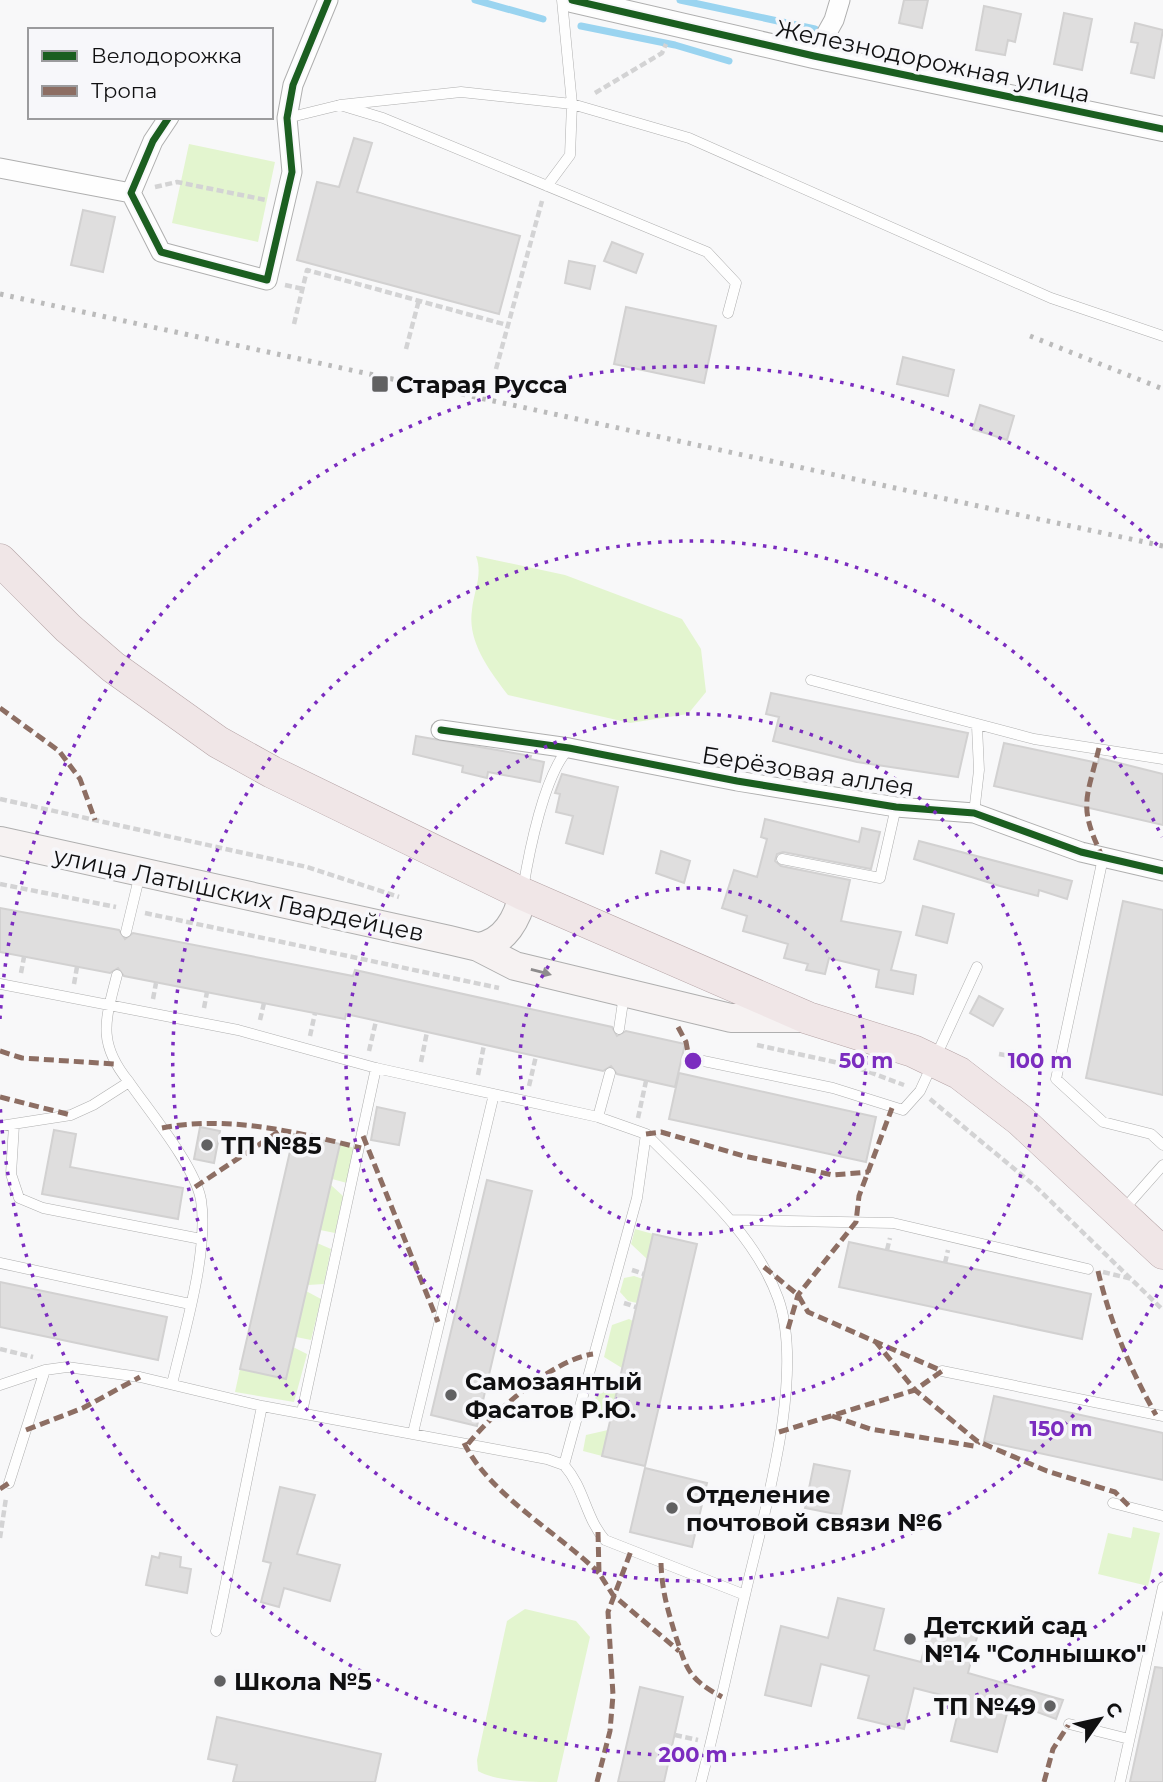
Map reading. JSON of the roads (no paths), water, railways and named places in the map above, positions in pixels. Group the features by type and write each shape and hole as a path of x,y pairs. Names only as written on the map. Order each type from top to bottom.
{"main road":[{"path":"1,561 113,667 218,742 272,772 523,894 808,1018 934,1060 986,1091 1163,1253"},
{"name":"улица Латышских Гвардейцев","path":"0,841 478,947 515,966 731,1018 808,1018"},
{"path":"478,947 495,942 512,925 523,894"}],"street":[{"path":"168,119 153,141 131,192 161,252 267,280 292,172 279,116 328,0"},
{"name":"Железнодорожная улица","path":"572,0 814,55 1163,129"},
{"path":"814,55 834,20 840,0"},
{"path":"0,169 131,192"},
{"name":"Берёзовая аллея","path":"442,730 569,748 737,781 896,807 974,813 1006,823 1039,839 1103,858 1163,871"}],"lane":[{"path":"547,186 570,155 572,104 562,0"},
{"path":"279,116 340,105 461,92 572,104 689,138 1051,298 1163,336"},
{"path":"340,105 383,118 707,252 736,283 729,313"},
{"path":"811,680 1034,739 1163,759"},
{"path":"974,813 979,770 977,726"},
{"path":"523,894 529,853 552,776 559,758 569,748"},
{"path":"782,859 880,878 896,807"},
{"path":"1103,858 1056,1079 1103,1122 1151,1134 1163,1145"},
{"path":"126,932 140,872"},
{"path":"689,1058 833,1088 903,1110 920,1091 977,967"},
{"path":"117,975 105,1042 114,1064 185,1164 201,1199 201,1239 191,1304 172,1384"},
{"path":"0,984 239,1030 371,1067 598,1117 646,1133 731,1220 764,1267 778,1297 788,1329 786,1388 768,1507 745,1595 729,1676 701,1782"},
{"path":"619,1029 624,992"},
{"path":"302,1412 371,1067"},
{"path":"598,1117 610,1073"},
{"path":"0,1126 71,1115 93,1105 129,1082"},
{"path":"412,1433 494,1094"},
{"path":"14,1125 11,1174 19,1198 43,1208 201,1239"},
{"path":"564,1465 637,1198 646,1133"},
{"path":"1121,1212 1163,1165"},
{"path":"731,1220 893,1223 1088,1269"},
{"path":"0,1263 191,1304"},
{"path":"0,1385 45,1370 67,1367 172,1384 262,1406 547,1459 564,1465 576,1479 591,1525 605,1540 745,1595"},
{"path":"9,1483 45,1370"},
{"path":"942,1371 1163,1416"},
{"path":"216,1631 262,1406"},
{"path":"1113,1503 1163,1516"},
{"path":"1120,1782 1163,1587"},
{"path":"1069,1724 1129,1740"}],"waterway":[{"path":"475,0 543,19"},
{"path":"680,0 815,29"},
{"path":"581,26 675,45 729,61"}],"railway":[{"path":"0,294 1163,546"},
{"path":"1030,336 1163,389"}],"place":[{"name":"Старая Русса","path":"380,384"},
{"name":"ТП №85","path":"207,1145"},
{"name":"Самозаянтый Фасатов Р.Ю.","path":"451,1395"},
{"name":"Отделение почтовой связи №6","path":"672,1508"},
{"name":"Детский сад №14 \"Солнышко\"","path":"910,1639"},
{"name":"Школа №5","path":"220,1681"},
{"name":"ТП №49","path":"1050,1706"}]}
